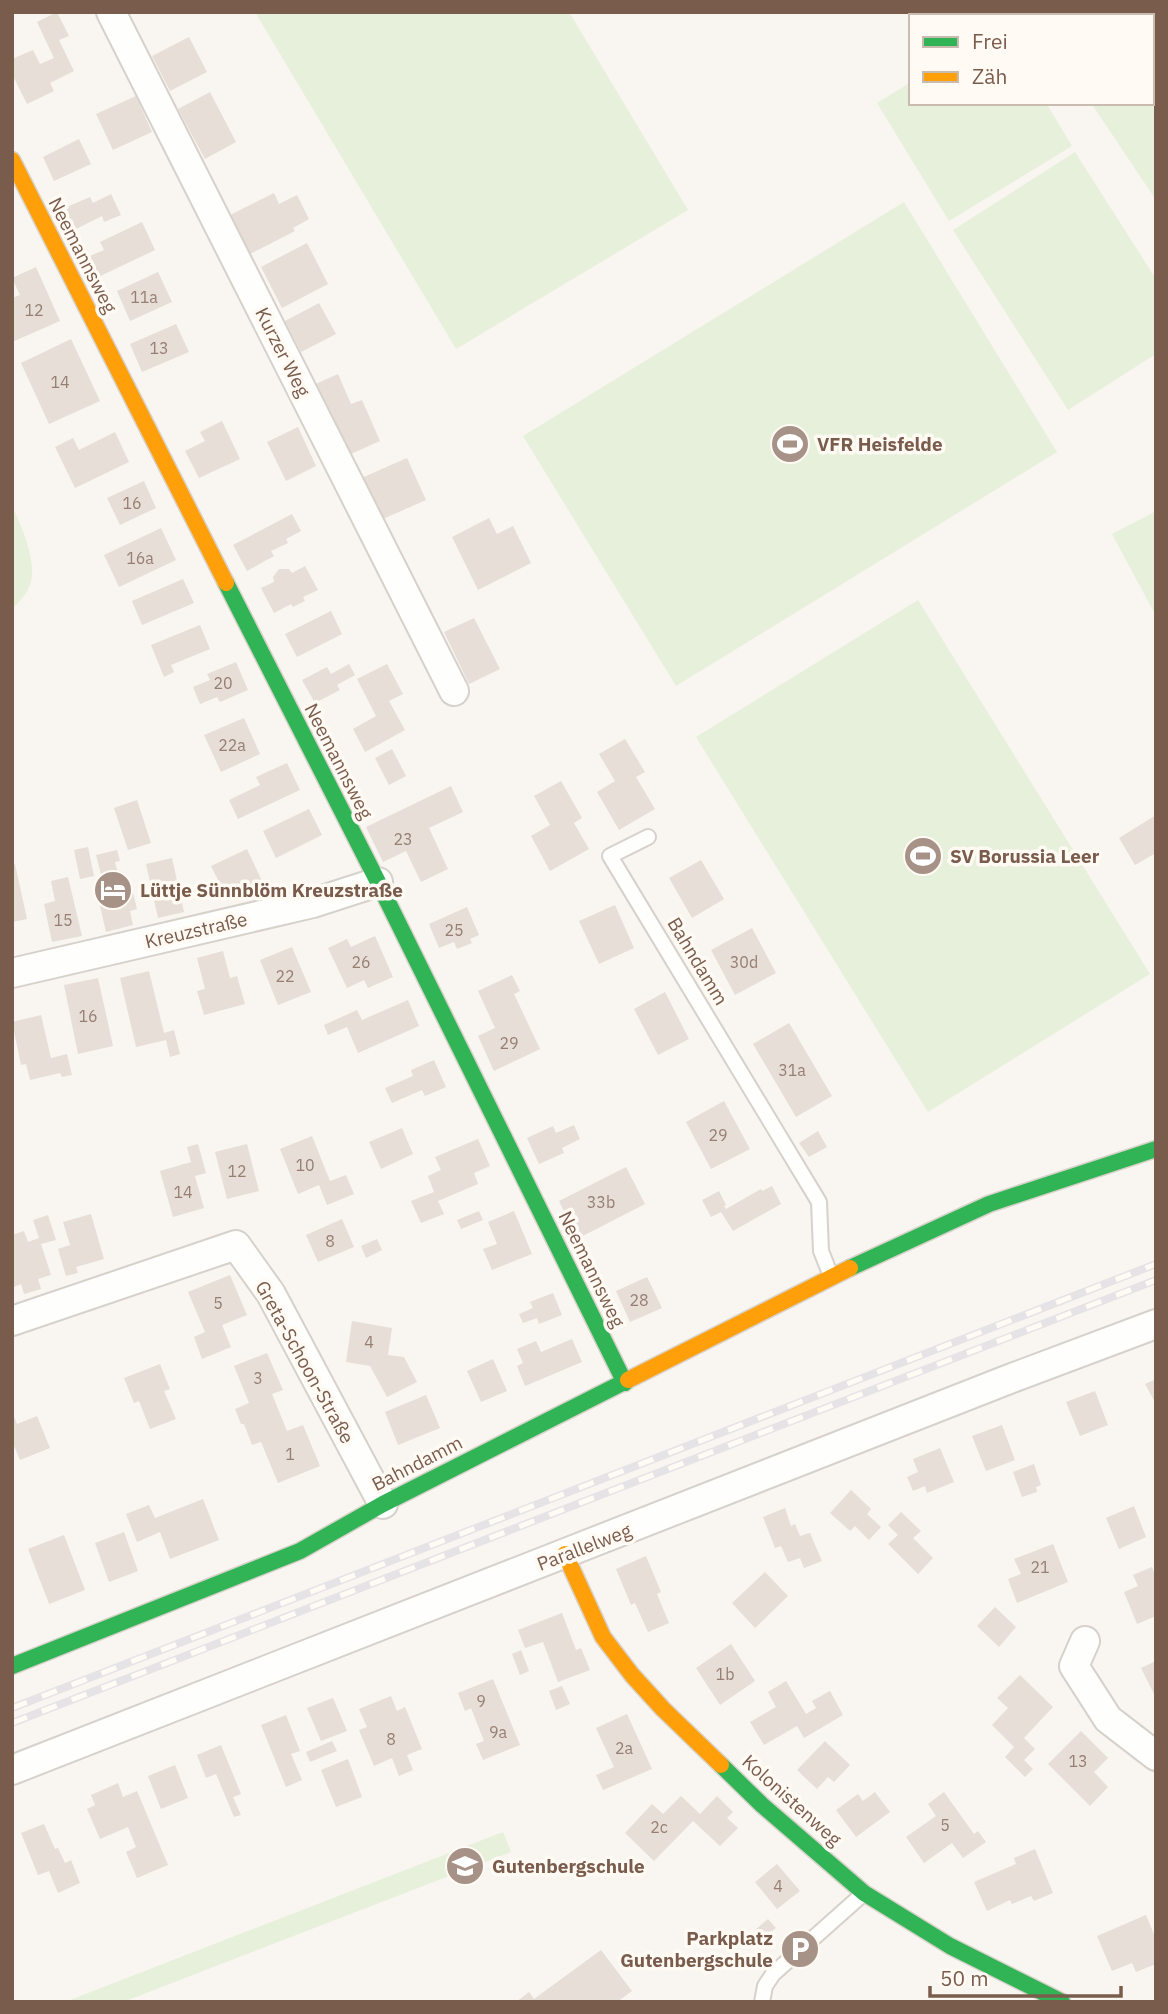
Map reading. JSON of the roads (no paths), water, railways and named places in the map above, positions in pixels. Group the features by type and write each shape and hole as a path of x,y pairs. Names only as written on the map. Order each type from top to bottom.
{"street":[{"name":"Kurzer Weg","path":"111,12 454,691"},
{"name":"Neemannsweg","path":"12,160 378,882 625,1382"},
{"name":"Kreuzstraße","path":"12,973 313,903 378,882"},
{"name":"Bahndamm","path":"12,1666 300,1551 383,1504 831,1277 989,1204 1156,1149"},
{"name":"Greta-Schoon-Straße","path":"12,1321 236,1245 271,1294 383,1504"},
{"name":"Parallelweg","path":"12,1770 1156,1324"},
{"name":"Kolonistenweg","path":"565,1554 603,1637 632,1675 663,1709 762,1804 864,1893 950,1946 1052,2000"},
{"path":"1085,1642 1074,1666 1108,1719 1156,1756"}],"lane":[{"name":"Bahndamm","path":"648,837 610,856 819,1202 821,1251 831,1277"},
{"path":"762,2002 765,1986 773,1974 864,1893"}],"railway":[{"path":"12,1708 1156,1264"},
{"path":"12,1723 1156,1280"}],"place":[{"name":"VFR Heisfelde","path":"790,444"},
{"name":"SV Borussia Leer","path":"923,856"},
{"name":"Lüttje Sünnblöm Kreuzstraße","path":"113,890"},
{"name":"Gutenbergschule","path":"465,1866"},
{"name":"Parkplatz Gutenbergschule","path":"800,1949"}]}
